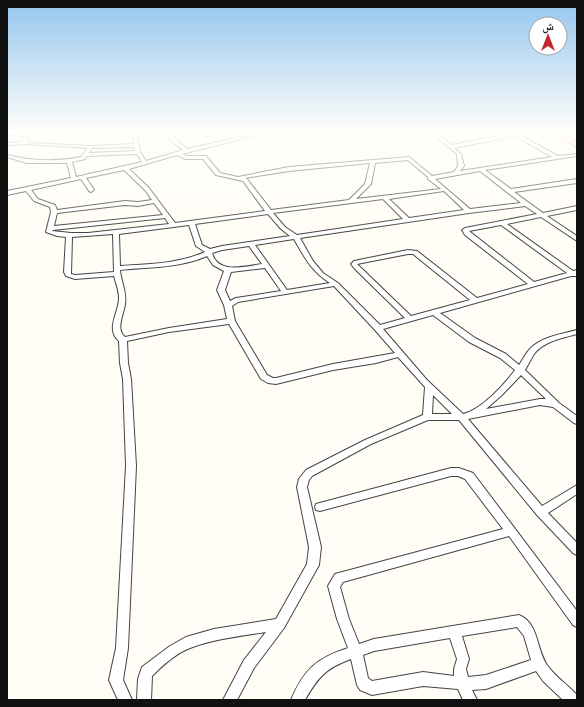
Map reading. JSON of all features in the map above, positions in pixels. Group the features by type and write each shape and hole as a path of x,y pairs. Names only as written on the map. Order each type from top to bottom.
{"street":[{"path":"70,166 74,179"},
{"path":"7,192 132,166"},
{"path":"211,166 218,174 245,180 283,228 296,237 310,262 321,274 336,284 378,328 429,387 465,416 541,512 577,550"},
{"path":"239,178 289,169 325,166"},
{"path":"350,202 368,184 372,166"},
{"path":"417,166 443,190 470,211"},
{"path":"456,173 462,166"},
{"path":"470,166 481,169 541,215 577,239"},
{"path":"430,178 502,166"},
{"path":"125,168 147,189 173,225"},
{"path":"83,177 91,190"},
{"path":"511,191 577,181"},
{"path":"27,188 36,200 52,205 54,212 50,233 69,235 116,232 192,223 443,190"},
{"path":"385,198 407,220"},
{"path":"54,212 125,203 138,204 156,200"},
{"path":"69,235 66,272 68,275 75,277 187,260 199,257 209,251 251,244 407,220 526,204"},
{"path":"533,284 465,232 467,229 577,208"},
{"path":"50,228 166,216"},
{"path":"192,223 199,246 209,251"},
{"path":"502,223 575,274"},
{"path":"116,232 117,271 122,302 116,328 119,337 123,340 124,362 127,379 131,466 122,648 116,680 125,700"},
{"path":"251,244 285,292"},
{"path":"209,251 211,260 228,270 267,266"},
{"path":"410,319 356,267 354,264 356,262 414,252 476,301"},
{"path":"228,270 221,290 228,305 231,321 264,377 271,381 332,367 376,360 401,354"},
{"path":"378,328 533,284 575,274"},
{"path":"228,305 236,300 336,284"},
{"path":"434,312 472,340 503,356 577,421"},
{"path":"123,340 169,330 231,321"},
{"path":"465,416 488,404 520,370 530,353 537,347 550,340 577,332"},
{"path":"427,417 429,387"},
{"path":"230,700 249,664 280,624 314,565 315,546 302,487 304,479 309,473 368,442 427,417 465,416 540,402 556,403"},
{"path":"320,507 451,472 459,472 469,476 547,578 577,620"},
{"path":"541,512 577,489"},
{"path":"511,531 339,578 334,586 343,619 356,651 362,680 365,685 372,688 423,679 473,684 486,682 540,664"},
{"path":"298,700 309,680 324,665 333,659 374,645 519,621 526,627 540,664 550,679 572,700"},
{"path":"144,700 145,679 147,672 174,650 186,643 214,635 280,624"},
{"path":"454,631 462,659 460,669 462,684 470,700"}]}
